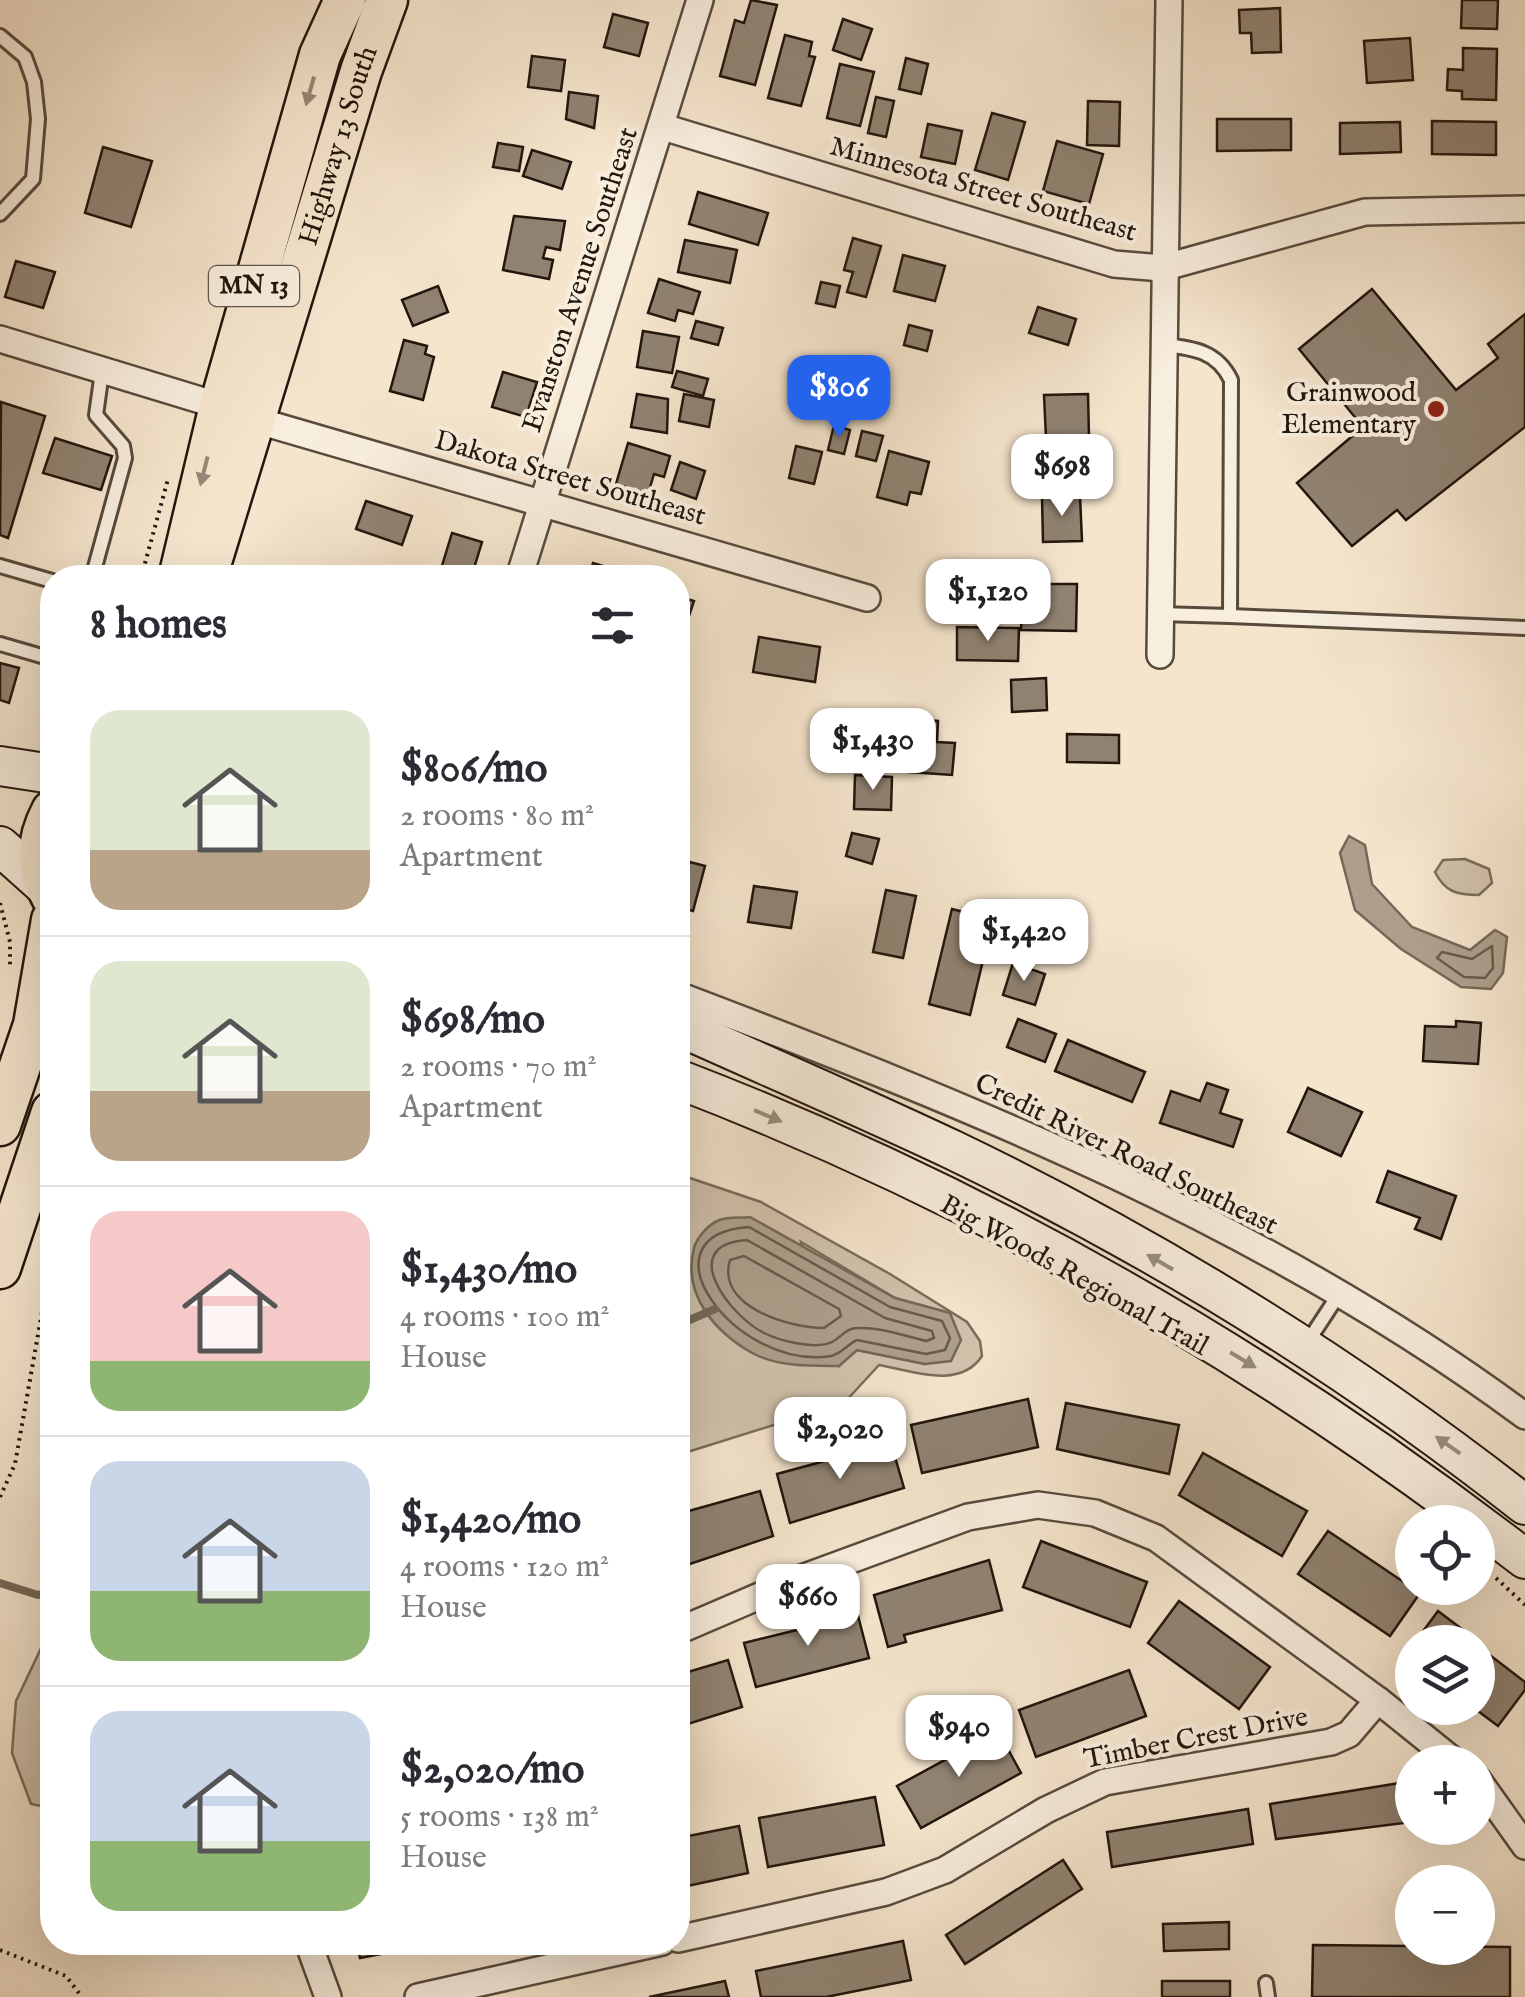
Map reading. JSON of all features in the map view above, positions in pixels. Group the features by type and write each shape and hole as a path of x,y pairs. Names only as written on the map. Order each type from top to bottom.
{"main road":[{"name":"Highway 13 South","path":"208,565 237,413 320,55 345,0"},
{"name":"Highway 13 South","path":"184,565 388,0"},
{"path":"0,766 40,772"},
{"path":"0,846 40,890"},
{"path":"0,1125 34,1025 40,982"},
{"path":"690,1031 956,1152 1304,1346 1461,1454 1525,1505"},
{"path":"690,1085 892,1169 1174,1319 1348,1427 1525,1558"},
{"path":"0,1268 40,1148"}],"street":[{"name":"Evanston Avenue Southeast","path":"523,565 700,0"},
{"path":"1160,655 1168,0"},
{"name":"Minnesota Street Southeast","path":"662,127 1114,264 1162,268 1365,212 1525,210"},
{"name":"Dakota Street Southeast","path":"0,340 867,598"},
{"name":"Credit River Road Southeast","path":"690,1000 1047,1144 1339,1294 1414,1338 1525,1416"},
{"path":"690,1626 798,1578 968,1517 1038,1505 1095,1513 1156,1538 1435,1745"},
{"name":"Timber Crest Drive","path":"690,1936 886,1892 945,1870 1046,1810 1105,1782 1331,1742 1350,1734 1378,1700"},
{"path":"1495,1804 1525,1846"},
{"path":"313,1955 328,1997"},
{"path":"418,1997 604,1955"}],"lane":[{"path":"0,36 25,57 34,82 38,119 33,179 0,214"},
{"path":"1162,345 1205,352 1220,363 1231,380 1230,616"},
{"path":"95,565 124,458 123,446 96,415 102,372"},
{"path":"0,566 40,578"},
{"path":"1159,614 1525,628"},
{"path":"0,644 40,656"},
{"path":"1304,1346 1339,1294"}],"path":[{"path":"145,565 172,465"},
{"path":"0,903 10,942 10,970"},
{"path":"0,1498 15,1464 40,1323"},
{"path":"1495,1577 1525,1605"},
{"path":"0,1950 57,1970 82,1997"}],"shaded area":[{"path":"1465,859 1489,869 1492,883 1479,895 1452,891 1435,872 1443,860"},
{"path":"690,1178 761,1202 890,1274 967,1322 980,1341 982,1356 961,1373 935,1376 879,1365 844,1403 690,1451","holes":["801,1242 895,1298 950,1313 925,1364 857,1350 839,1366"]},
{"path":"40,1650 40,1806 31,1804 12,1753 16,1701"}],"water":[{"path":"1349,836 1365,845 1372,884 1412,927 1470,950 1495,930 1507,937 1503,973 1491,989 1461,987 1401,949 1355,910 1340,853"},
{"path":"750,1217 895,1298 950,1313 961,1340 951,1361 925,1364 857,1350 839,1366 796,1365 764,1358 739,1345 704,1310 691,1265 695,1244 711,1225 723,1219"}],"building":[{"path":"751,0 777,5 755,85 720,76 735,20 744,23"},
{"path":"1462,0 1498,0 1497,29 1461,28"},
{"path":"1280,8 1281,52 1252,53 1251,33 1240,33 1239,10"},
{"path":"613,14 648,23 639,56 604,47"},
{"path":"843,19 872,29 861,60 833,50"},
{"path":"785,35 812,42 809,56 815,57 801,106 768,98"},
{"path":"1410,38 1413,80 1367,83 1364,41"},
{"path":"1463,48 1497,49 1496,100 1462,99 1462,91 1447,90 1448,69 1463,70"},
{"path":"532,56 565,60 561,91 528,87"},
{"path":"906,58 928,64 921,94 899,89"},
{"path":"840,64 874,72 860,126 827,118"},
{"path":"569,92 598,96 594,128 566,119"},
{"path":"876,97 894,101 886,137 868,133"},
{"path":"1088,101 1120,102 1119,146 1087,145"},
{"path":"992,113 1025,122 1008,180 975,170"},
{"path":"1217,119 1291,119 1291,150 1217,151"},
{"path":"1432,121 1496,122 1496,155 1432,154"},
{"path":"1400,122 1401,152 1340,154 1340,123"},
{"path":"928,124 962,131 955,164 921,157"},
{"path":"1057,141 1103,154 1089,204 1043,191"},
{"path":"498,143 523,147 519,171 493,167"},
{"path":"103,147 152,161 131,227 85,213"},
{"path":"532,150 571,162 562,189 523,176"},
{"path":"698,192 768,213 758,245 689,224"},
{"path":"514,216 565,221 560,250 546,247 543,258 553,260 549,279 503,270"},
{"path":"853,238 881,246 866,297 847,292 853,272 844,270"},
{"path":"685,240 737,250 730,283 678,272"},
{"path":"903,255 945,266 935,301 894,291"},
{"path":"16,261 55,272 43,308 5,297"},
{"path":"659,279 700,292 693,314 678,310 675,321 648,313"},
{"path":"821,282 840,286 835,307 816,303"},
{"path":"438,286 448,312 413,326 402,300"},
{"name":"Grainwood Elementary","path":"1372,289 1456,390 1498,358 1488,344 1525,314 1525,427 1406,520 1397,510 1352,546 1297,483 1363,427 1299,349"},
{"path":"1038,307 1076,319 1068,345 1029,333"},
{"path":"696,321 723,328 718,345 691,338"},
{"path":"909,325 932,331 927,351 904,345"},
{"path":"643,331 679,337 672,373 637,367"},
{"path":"404,340 427,346 425,354 434,357 423,400 390,391"},
{"path":"677,371 708,379 703,396 672,387"},
{"path":"503,372 537,382 526,417 492,407"},
{"path":"637,394 668,399 667,433 631,427"},
{"path":"684,394 714,400 709,427 679,421"},
{"path":"1088,394 1089,437 1046,438 1044,395"},
{"path":"1,402 45,416 8,538 0,535"},
{"path":"834,425 850,430 844,454 828,450"},
{"path":"862,431 883,436 876,461 856,456"},
{"path":"55,438 112,456 101,490 43,473"},
{"path":"628,443 670,456 664,477 654,474 648,494 616,484"},
{"path":"796,446 822,452 814,484 789,478"},
{"path":"889,451 929,462 921,494 910,492 907,505 877,497"},
{"path":"680,462 705,471 696,499 671,490"},
{"path":"1080,496 1082,541 1043,542 1042,497"},
{"path":"366,501 412,516 402,545 356,529"},
{"path":"452,533 482,542 475,565 442,565"},
{"path":"1048,584 1077,584 1076,631 1021,630 1022,607 1048,607"},
{"path":"957,627 1019,628 1018,661 957,660"},
{"path":"759,637 820,647 815,682 753,672"},
{"path":"0,663 19,668 9,703 0,700"},
{"path":"1046,678 1047,710 1012,712 1011,680"},
{"path":"913,719 938,721 937,742 955,743 952,775 909,772"},
{"path":"1067,734 1119,735 1119,763 1067,762"},
{"path":"855,775 892,777 891,810 854,809"},
{"path":"852,833 879,839 872,864 846,856"},
{"path":"690,862 705,866 693,911 690,910"},
{"path":"754,886 797,892 791,928 748,922"},
{"path":"886,890 916,896 903,958 873,952"},
{"path":"952,909 983,917 974,953 984,956 970,1015 929,1004"},
{"path":"1013,963 1045,974 1035,1005 1003,995"},
{"path":"1018,1019 1056,1034 1045,1062 1007,1047"},
{"path":"1456,1021 1481,1023 1478,1064 1423,1061 1425,1026 1456,1027"},
{"path":"1068,1040 1145,1072 1132,1102 1055,1071"},
{"path":"1207,1083 1228,1090 1220,1113 1242,1120 1233,1147 1160,1123 1171,1091 1200,1101"},
{"path":"1308,1088 1362,1112 1341,1156 1288,1132"},
{"path":"1388,1171 1456,1196 1441,1239 1415,1229 1420,1218 1377,1202"},
{"path":"1028,1399 1038,1447 922,1473 911,1425"},
{"path":"1066,1403 1179,1425 1169,1474 1057,1449"},
{"path":"891,1443 904,1488 790,1523 777,1474"},
{"path":"1203,1453 1307,1511 1282,1556 1179,1495"},
{"path":"760,1491 773,1536 690,1564 690,1511"},
{"path":"1328,1531 1395,1576 1395,1605 1412,1605 1390,1636 1298,1574"},
{"path":"1041,1541 1147,1582 1130,1627 1023,1587"},
{"path":"989,1560 1002,1610 904,1635 906,1642 888,1647 874,1595"},
{"path":"1179,1601 1270,1667 1239,1709 1148,1643"},
{"path":"856,1608 869,1658 756,1687 744,1643 801,1629 800,1623"},
{"path":"1438,1611 1457,1625 1428,1625"},
{"path":"1495,1659 1525,1682 1525,1690 1498,1726"},
{"path":"728,1660 742,1707 690,1723 690,1671"},
{"path":"1129,1670 1146,1716 1036,1757 1019,1710"},
{"path":"998,1731 1021,1773 921,1828 897,1786"},
{"path":"1395,1784 1395,1824 1276,1839 1270,1804"},
{"path":"875,1797 884,1845 768,1867 759,1818"},
{"path":"1248,1809 1253,1844 1112,1867 1107,1832"},
{"path":"739,1826 748,1873 690,1885 690,1836"},
{"path":"1063,1860 1082,1889 965,1964 946,1935"},
{"path":"1229,1922 1229,1949 1164,1951 1163,1924"},
{"path":"903,1941 911,1980 826,1997 761,1997 756,1971"},
{"path":"1313,1945 1395,1946 1395,1965 1495,1965 1495,1947 1510,1947 1510,1997 1312,1997"},
{"path":"725,1981 729,1997 649,1997"},
{"path":"1162,1981 1230,1981 1230,1997 1162,1997"}],"waterway":[{"path":"690,1320 715,1309"},
{"path":"0,1583 40,1595"}],"place":[{"name":"Grainwood Elementary","path":"1436,409"}]}
